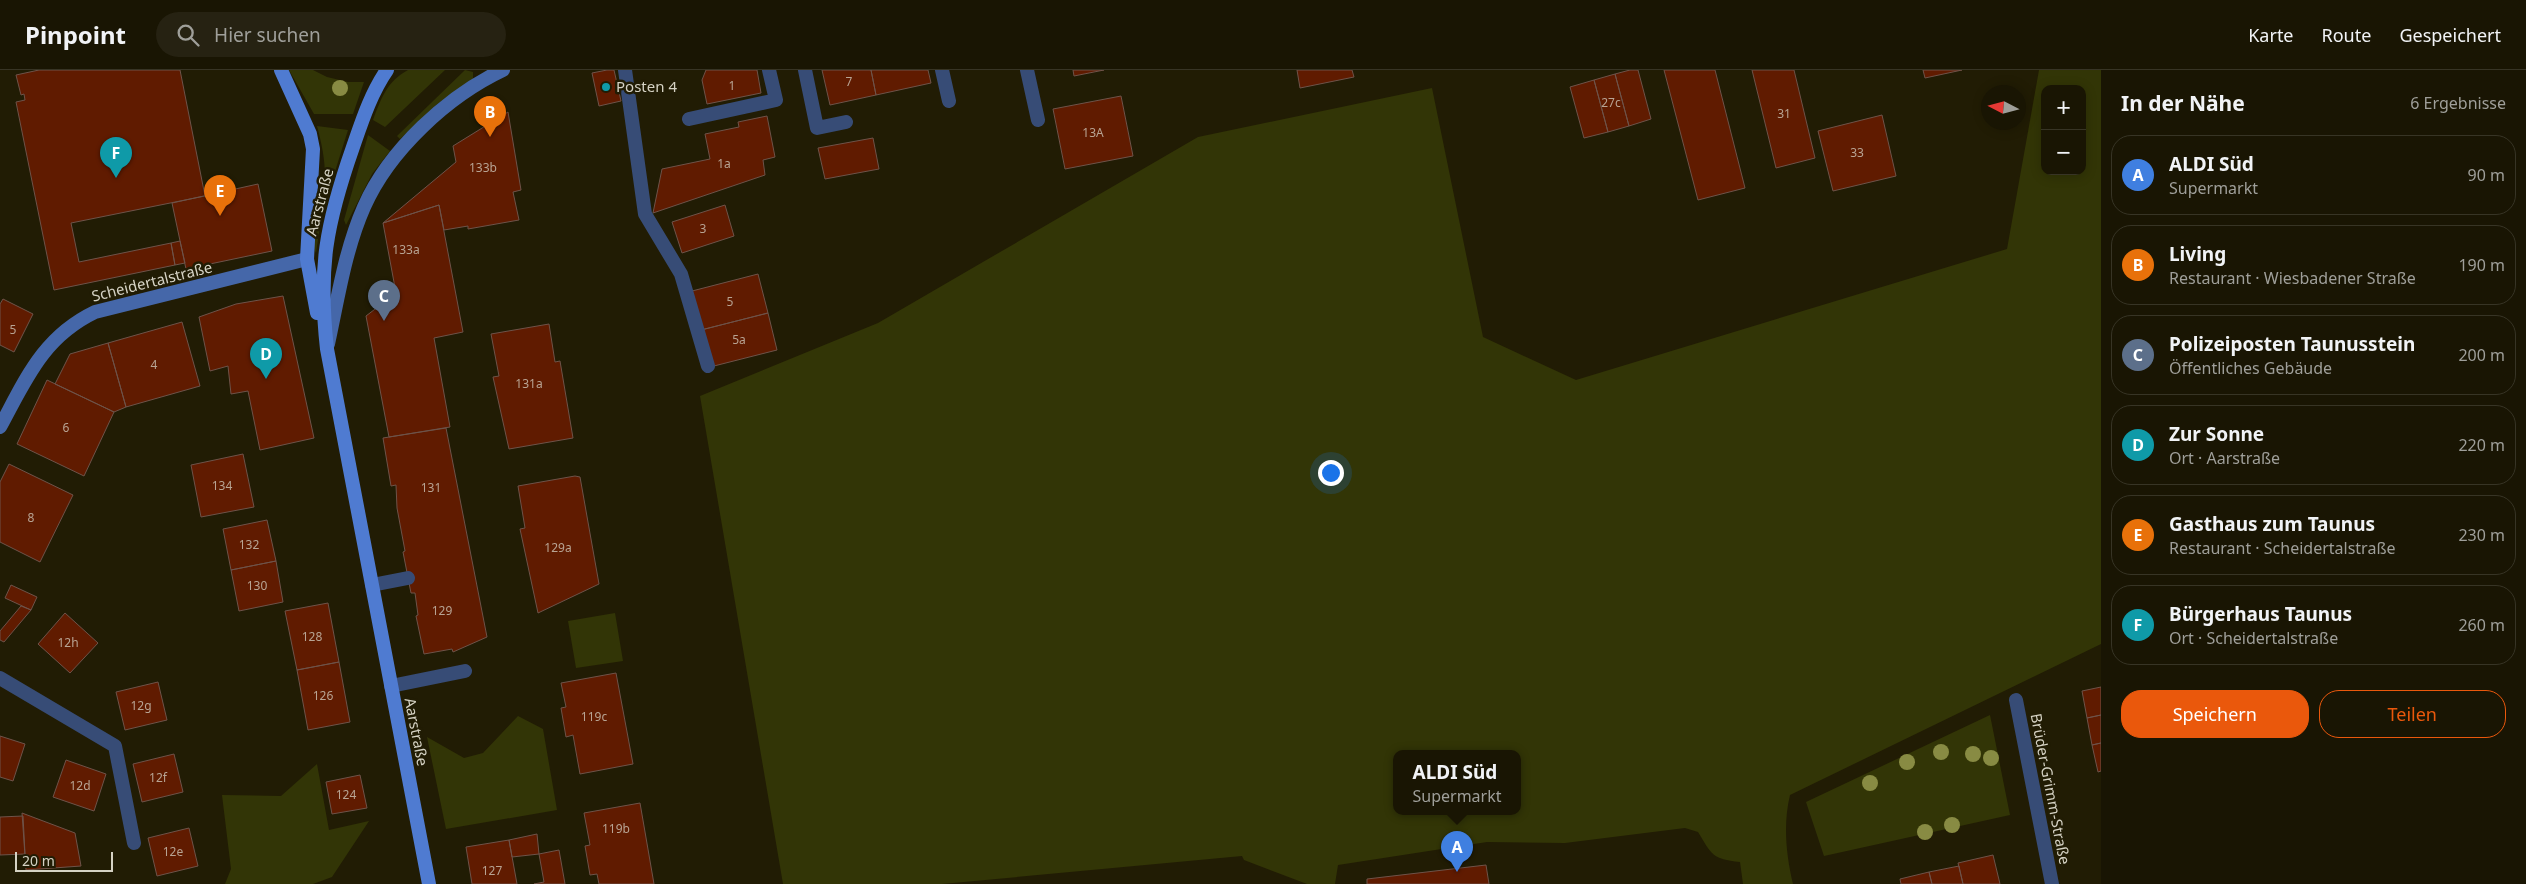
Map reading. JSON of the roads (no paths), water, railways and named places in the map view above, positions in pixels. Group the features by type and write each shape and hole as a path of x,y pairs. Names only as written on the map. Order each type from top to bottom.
{"main road":[{"name":"Aarstraße","path":"281,70 310,134 314,149 307,260 315,306 327,350 429,884"},
{"name":"Aarstraße","path":"327,350 322,286 327,234 335,199 360,125 371,99 387,70"},
{"path":"327,350 355,229 375,186 400,151 434,117 470,88 503,70"},
{"name":"Scheidertalstraße","path":"0,427 38,358 52,342 81,319 94,312 307,260"}],"street":[{"path":"625,70 645,214 681,274 708,366"},
{"path":"689,119 776,100 769,70"},
{"path":"806,70 817,128 846,122"},
{"path":"942,70 949,101"},
{"path":"1027,70 1038,120"},
{"path":"372,585 408,578"},
{"path":"391,686 465,671"},
{"path":"0,678 115,746 134,843"},
{"name":"Brüder-Grimm-Straße","path":"2016,700 2052,884"}],"place":[{"name":"Posten 4","path":"606,87"},
{"name":"Living","path":"490,137"},
{"name":"Bürgerhaus Taunus","path":"116,178"},
{"name":"Gasthaus zum Taunus","path":"220,216"},
{"name":"Polizeiposten Taunusstein","path":"384,321"},
{"name":"Zur Sonne","path":"266,379"},
{"name":"ALDI Süd","path":"1457,872"}]}
